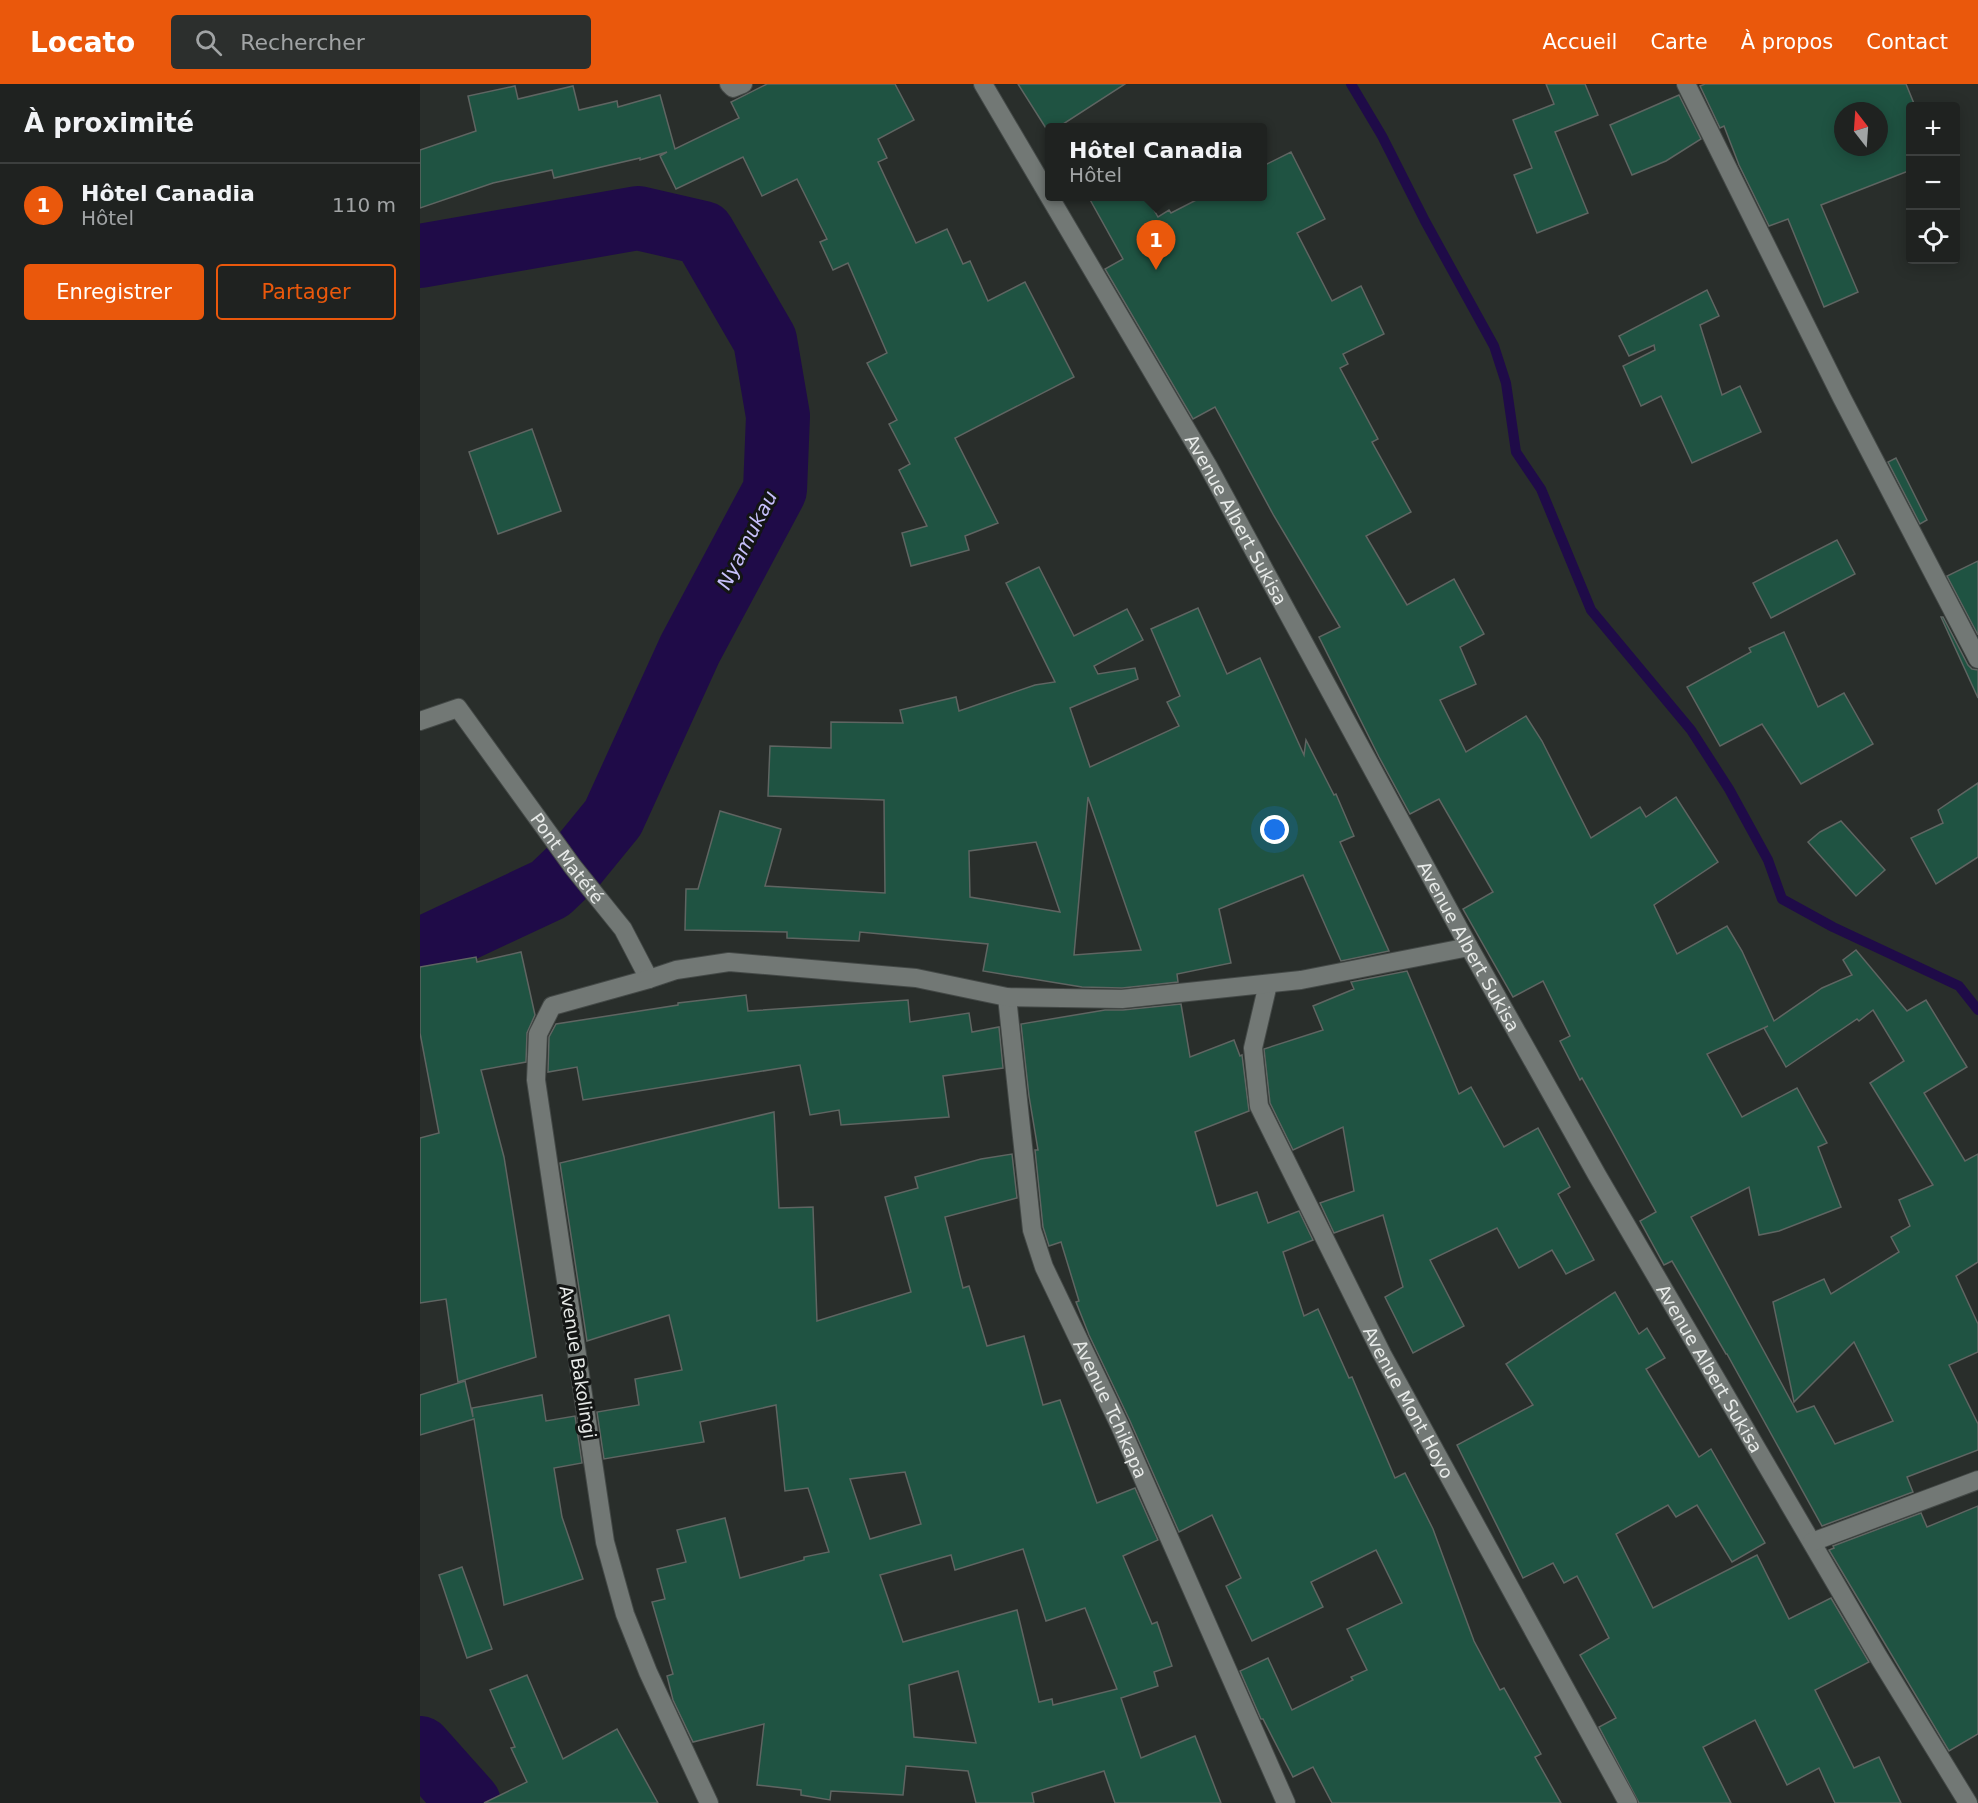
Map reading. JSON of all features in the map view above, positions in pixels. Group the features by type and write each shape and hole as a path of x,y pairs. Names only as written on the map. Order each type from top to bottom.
{"street":[{"path":"729,84 733,88 743,84"},
{"name":"Avenue Albert Sukisa","path":"983,84 1045,189"},
{"path":"1686,84 1842,398 1978,659"},
{"name":"Avenue Albert Sukisa","path":"1052,201 1208,466 1469,947 1603,1185 1878,1656 1968,1803"},
{"name":"Pont Matété","path":"420,721 458,708 573,867 623,928 649,979"},
{"name":"Avenue Bakolingi","path":"709,1803 648,1672 625,1614 605,1542 536,1080 538,1034 552,1006 676,970 729,962 916,978 1007,997 1122,999 1301,980 1469,947"},
{"name":"Avenue Mont Hoyo","path":"1268,984 1253,1048 1259,1106 1382,1354 1628,1803"},
{"name":"Avenue Tchikapa","path":"1007,997 1032,1230 1044,1268 1120,1425 1286,1803"},
{"path":"1812,1542 1978,1480"}],"building":[{"path":"767,84 895,84 914,120 878,139 887,158 878,162 916,243 947,229 963,264 970,261 988,301 1025,282 1074,377 955,438 998,523 965,536 969,550 911,566 902,533 927,526 899,470 910,464 889,424 897,420 867,363 887,353 848,263 833,270 820,242 827,239 797,179 762,196 743,157 676,189 660,156 667,152 554,178 552,170 493,183 420,208 420,150 476,131 468,96 515,86 518,99 573,86 579,110 617,101 618,107 660,95 675,149 739,118 731,102"},
{"path":"1018,84 1125,84 1065,123 1045,123 1045,127"},
{"path":"1546,84 1585,84 1598,115 1555,132 1588,213 1537,233 1514,175 1532,168 1513,120 1554,104"},
{"path":"1705,84 1906,84 1913,102 1906,102 1906,172 1821,205 1858,292 1824,307 1788,219 1769,226 1739,165 1724,126 1720,128 1700,86"},
{"path":"1679,95 1701,139 1666,161 1632,175 1610,125"},
{"path":"1291,152 1325,219 1297,233 1332,301 1361,286 1384,334 1343,354 1348,364 1340,368 1378,439 1372,442 1411,512 1366,536 1407,605 1454,579 1484,634 1460,647 1476,684 1440,700 1466,752 1526,716 1542,741 1591,838 1640,807 1646,817 1676,797 1718,862 1654,905 1677,954 1727,926 1742,951 1774,1021 1822,988 1852,975 1843,960 1856,950 1907,1011 1926,1000 1967,1067 1924,1093 1965,1161 1978,1154 1978,1262 1956,1276 1978,1324 1978,1352 1949,1365 1978,1424 1978,1450 1907,1477 1913,1492 1822,1526 1727,1354 1672,1261 1664,1265 1640,1221 1656,1212 1560,1041 1570,1036 1543,981 1513,997 1463,909 1493,892 1439,799 1410,814 1319,637 1340,627 1274,516 1215,407 1193,419 1105,269 1123,259 1091,201 1149,201 1158,217 1169,210 1171,213 1194,201 1267,201 1267,164","holes":["1873,1010 1904,1061 1870,1083 1933,1185 1899,1200 1910,1226 1891,1237 1899,1252 1831,1294 1824,1279 1773,1302 1794,1402 1854,1342 1893,1421 1835,1444 1814,1406 1797,1412 1691,1217 1749,1187 1759,1235 1779,1231 1841,1207 1818,1147 1827,1143 1797,1088 1742,1117 1707,1054 1768,1026 1764,1028 1786,1067"]},
{"path":"1707,290 1719,316 1700,325 1722,395 1740,386 1761,432 1692,463 1661,396 1641,406 1623,366 1655,350 1654,345 1629,356 1619,336"},
{"path":"532,429 561,511 498,534 469,452"},
{"path":"1896,458 1927,520 1920,524 1888,462"},
{"path":"1837,540 1855,574 1771,618 1753,583"},
{"path":"1978,561 1978,635 1947,576"},
{"path":"1039,567 1074,636 1127,609 1143,640 1094,666 1098,674 1135,668 1138,679 1070,708 1090,767 1179,726 1167,702 1180,696 1151,629 1198,608 1227,674 1260,658 1304,755 1306,740 1334,795 1336,794 1354,836 1340,842 1389,951 1341,961 1303,875 1219,909 1231,963 1177,974 1178,982 1122,988 1082,987 983,971 988,944 860,932 859,941 787,938 787,932 685,930 686,889 698,889 720,811 781,829 765,886 885,893 884,800 768,796 770,746 831,748 831,722 903,723 900,710 956,697 959,711 1035,685 1055,682 1006,583","holes":["1088,797 1141,950 1074,955","1036,842 1060,912 970,897 969,851"]},
{"path":"1941,617 1968,665 1978,670 1978,698"},
{"path":"1784,632 1818,707 1844,693 1873,744 1801,784 1762,724 1720,746 1687,687 1751,652 1749,648"},
{"path":"1978,783 1978,857 1936,884 1911,838 1943,823 1938,810"},
{"path":"1841,821 1885,870 1856,896 1808,842 1820,832"},
{"path":"521,952 535,1015 527,1033 526,1062 481,1070 504,1157 536,1357 458,1382 446,1299 420,1303 420,1138 439,1133 420,1033 420,967 476,957 477,962"},
{"path":"1407,971 1459,1094 1471,1087 1504,1147 1538,1128 1570,1187 1558,1194 1594,1260 1566,1274 1552,1250 1519,1268 1497,1228 1430,1260 1464,1326 1413,1353 1385,1297 1403,1287 1383,1215 1334,1233 1320,1203 1354,1191 1343,1127 1293,1150 1270,1103 1264,1049 1323,1030 1313,1006 1354,989 1351,982"},
{"path":"746,995 748,1011 908,1000 910,1022 969,1013 972,1032 999,1027 1003,1068 943,1076 949,1117 841,1125 839,1110 810,1115 800,1065 583,1100 577,1067 548,1072 549,1037 556,1024 678,1005 678,1003"},
{"path":"1181,1004 1190,1057 1234,1040 1240,1056 1242,1055 1249,1111 1195,1132 1217,1206 1257,1192 1268,1223 1299,1211 1313,1240 1283,1252 1304,1316 1318,1309 1349,1378 1352,1377 1395,1478 1405,1473 1433,1529 1474,1641 1500,1690 1504,1688 1541,1754 1535,1757 1561,1803 1332,1803 1313,1767 1293,1777 1261,1719 1240,1671 1268,1658 1292,1710 1353,1680 1351,1677 1367,1670 1347,1629 1402,1603 1376,1550 1311,1582 1323,1607 1252,1641 1226,1586 1241,1578 1212,1515 1179,1532 1089,1335 1076,1302 1079,1301 1061,1242 1049,1246 1043,1227 1035,1150 1038,1150 1021,1024 1105,1010"},
{"path":"774,1112 779,1208 813,1207 817,1321 911,1292 885,1197 918,1188 915,1177 981,1159 1012,1154 1017,1198 945,1217 963,1288 969,1286 987,1346 1024,1336 1043,1405 1060,1400 1097,1503 1135,1488 1158,1540 1123,1556 1152,1624 1157,1622 1172,1666 1154,1672 1158,1686 1121,1698 1141,1758 1195,1736 1221,1803 1115,1803 1104,1771 1032,1793 1034,1803 976,1803 968,1771 906,1766 903,1795 831,1791 830,1800 801,1795 801,1790 757,1785 764,1724 693,1742 673,1700 667,1676 673,1674 652,1602 665,1599 657,1569 686,1562 677,1530 725,1518 740,1578 804,1560 804,1557 829,1552 808,1488 785,1491 776,1405 700,1422 704,1442 604,1459 597,1412 639,1405 635,1379 682,1370 669,1315 587,1341 560,1163","holes":["905,1472 921,1524 870,1539 850,1479","1023,1549 1046,1621 1085,1608 1117,1689 1053,1705 1052,1699 1039,1702 1017,1610 903,1642 880,1575 951,1555 955,1570","958,1671 976,1743 914,1737 909,1685"]},
{"path":"1615,1292 1639,1334 1647,1328 1665,1358 1646,1369 1699,1457 1711,1449 1765,1543 1732,1562 1697,1505 1676,1517 1668,1505 1616,1534 1653,1608 1757,1555 1789,1619 1831,1598 1869,1662 1815,1690 1854,1768 1879,1757 1901,1803 1835,1803 1819,1768 1787,1785 1755,1720 1703,1747 1731,1803 1639,1803 1599,1727 1616,1718 1580,1655 1609,1638 1577,1576 1564,1583 1553,1563 1523,1578 1457,1445 1533,1405 1506,1364"},
{"path":"465,1381 473,1417 472,1408 542,1395 546,1421 575,1416 582,1463 554,1468 562,1517 583,1579 504,1605 474,1419 420,1435 420,1395"},
{"path":"1978,1506 1978,1734 1949,1751 1829,1550 1834,1548 1833,1546 1921,1513 1927,1527"},
{"path":"462,1567 492,1649 467,1658 439,1575"},
{"path":"527,1675 563,1759 617,1729 658,1803 484,1803 527,1782 511,1748 515,1747 490,1690"}],"waterway":[{"path":"1351,84 1382,136 1425,221 1494,346 1506,383 1516,452 1541,489 1591,610 1691,730 1729,789 1768,860 1782,899 1833,927 1959,986 1978,1010"},
{"name":"Nyamukau","path":"420,256 638,218 703,233 765,340 778,416 775,490 690,649 613,818 573,867 550,889 420,950"},
{"name":"Nyamukau","path":"420,1748 469,1803"}],"place":[{"name":"Hôtel Canadia","path":"1156,270"}]}
